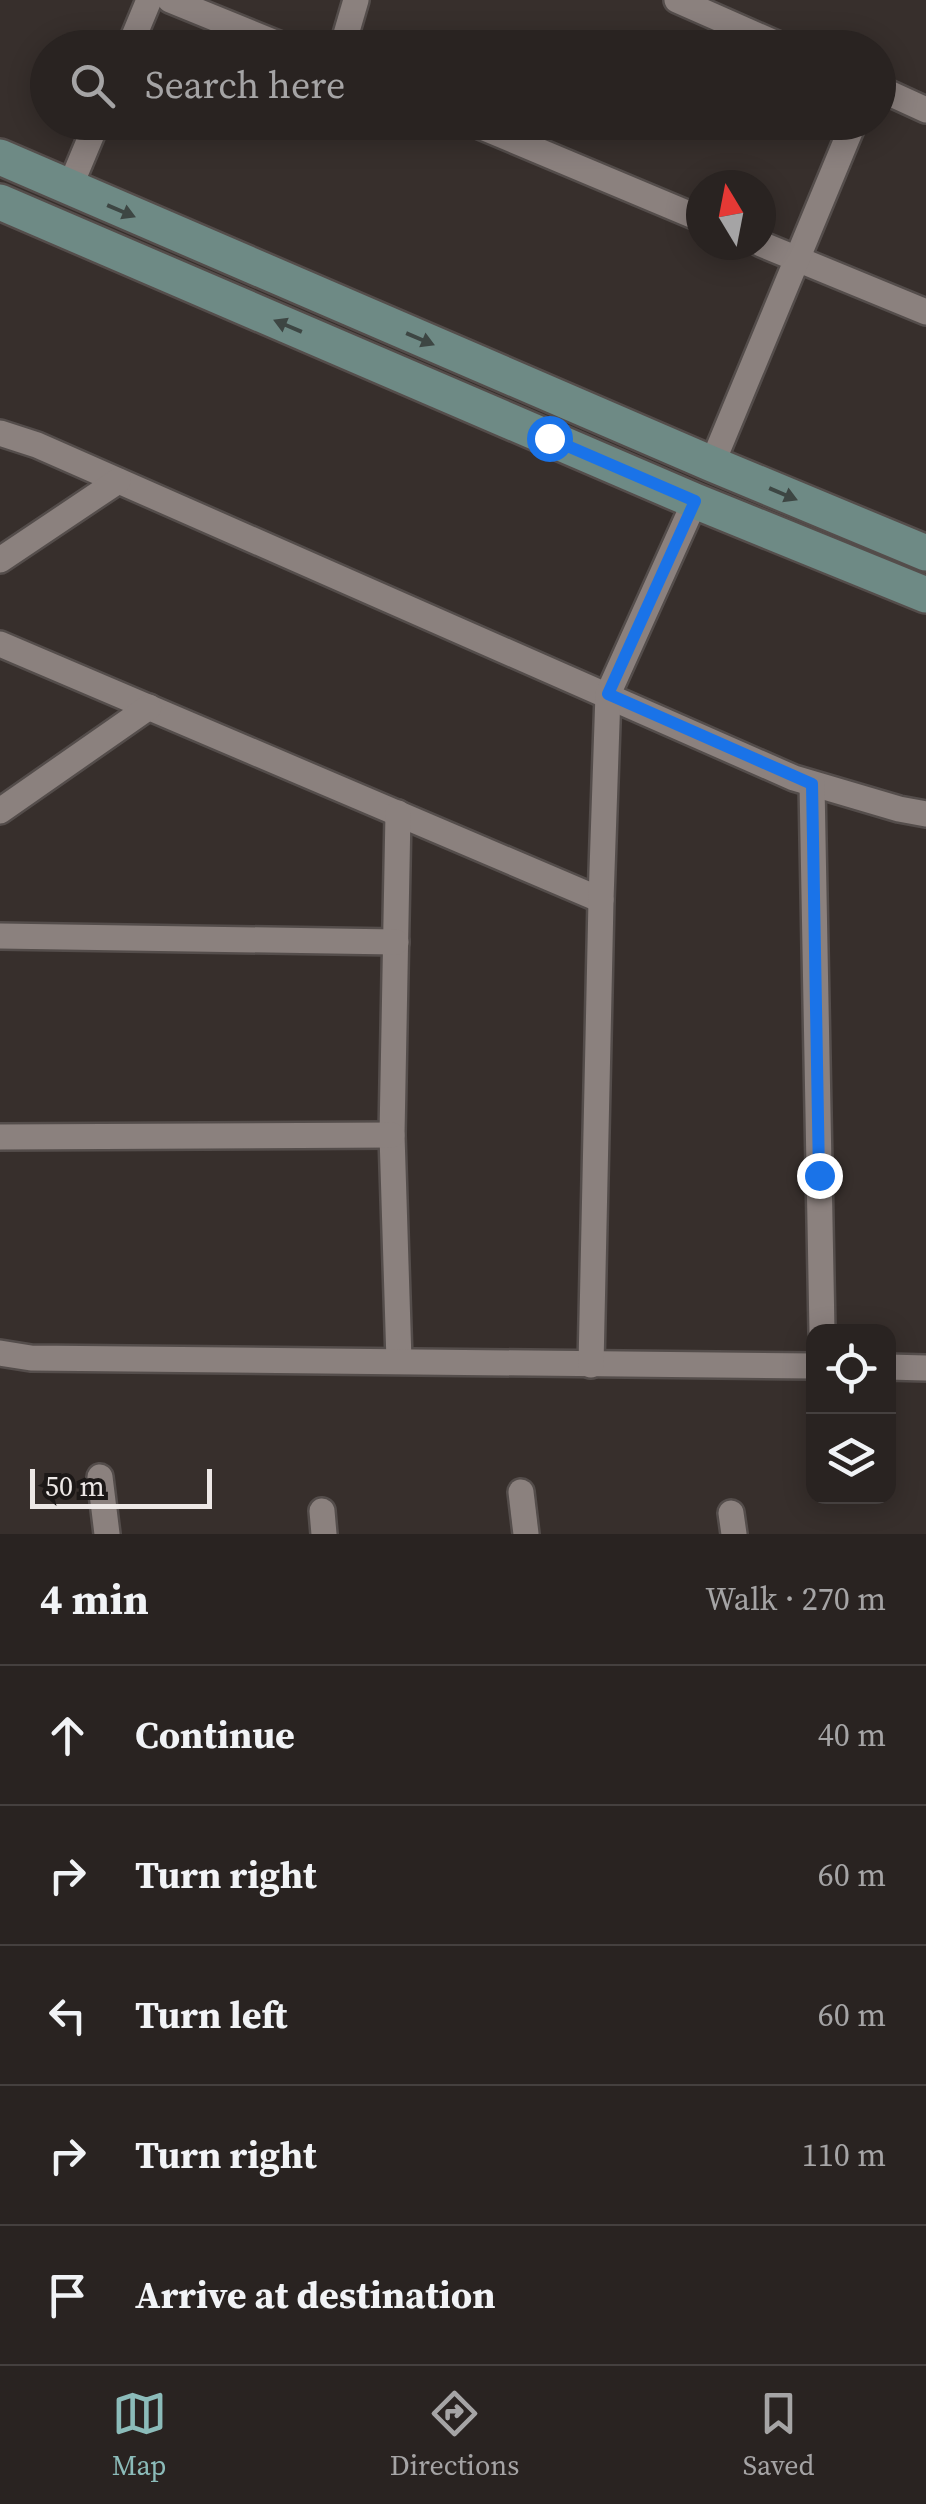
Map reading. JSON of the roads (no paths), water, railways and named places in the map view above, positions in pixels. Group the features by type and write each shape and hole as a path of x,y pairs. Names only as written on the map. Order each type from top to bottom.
{"street":[{"path":"136,30 149,0"},
{"path":"170,0 244,30"},
{"path":"347,30 356,0"},
{"path":"676,0 745,30"},
{"path":"896,96 926,110"},
{"path":"69,188 89,140"},
{"path":"513,140 686,212"},
{"path":"712,464 847,140"},
{"path":"0,157 926,553"},
{"path":"0,202 695,501 926,595"},
{"path":"776,250 926,312"},
{"path":"0,433 118,480 812,784 899,810 926,814"},
{"path":"0,560 118,480"},
{"path":"591,1364 608,694 695,501"},
{"path":"0,644 600,900"},
{"path":"0,810 149,707"},
{"path":"812,784 822,1324"},
{"path":"398,814 392,1135 399,1361"},
{"path":"0,936 396,942"},
{"path":"0,1137 392,1135"},
{"path":"0,1353 31,1358 806,1366"},
{"path":"896,1368 926,1368"},
{"path":"100,1477 108,1534"},
{"path":"521,1492 526,1534"}]}
